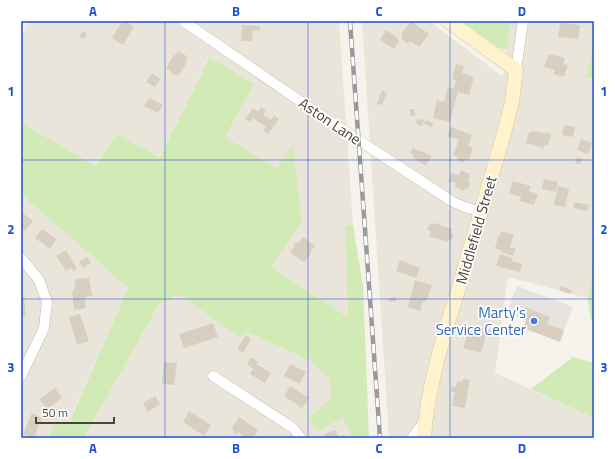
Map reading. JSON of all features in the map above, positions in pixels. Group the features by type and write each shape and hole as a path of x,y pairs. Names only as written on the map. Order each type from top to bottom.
{"main road":[{"path":"448,21 516,70"},
{"name":"Middlefield Street","path":"424,438 425,421 432,382 504,133 512,102 516,70"}],"street":[{"name":"Aston Lane","path":"183,21 322,116 453,202 481,212"},
{"name":"Middlefield Street","path":"516,70 523,21"},
{"path":"21,258 39,280 47,302 44,328 21,376"},
{"path":"213,376 293,428 301,438"},
{"path":"412,438 425,421"}],"shaded area":[{"path":"30,21 339,21 353,225 345,226 348,317 271,267 302,222 293,145 277,168 225,137 254,84 208,57 160,157 116,134 96,166 32,129 21,120 21,37"},
{"path":"362,21 429,21 503,77 510,21 594,21 594,41 586,76 594,79 594,256 588,298 508,277 495,373 594,418 594,438 389,438"},
{"path":"21,194 128,288 67,425 54,422 48,438 21,438"},
{"path":"517,286 573,307 564,330 547,324 550,317 525,307 521,318 507,313"},
{"path":"179,295 240,337 248,332 310,361 329,378 331,399 308,418 344,417 352,438 84,438 159,304"}],"green space":[{"path":"461,21 510,21 507,50 499,48"},
{"path":"594,41 594,79 586,77"},
{"path":"209,57 254,84 225,137 277,168 293,144 302,222 271,267 348,317 345,226 353,225 363,286 369,438 352,438 343,417 318,432 308,418 331,398 329,378 310,361 248,332 240,337 179,295 159,304 84,438 48,438 54,422 68,425 128,288 21,194 21,120 32,129 96,166 116,134 160,157"},
{"path":"594,256 594,323 591,321 588,298"},
{"path":"573,357 594,363 594,418 531,389"}],"building":[{"path":"125,21 134,27 123,45 112,38 121,23 123,24"},
{"path":"411,21 429,34 419,47 410,41 408,44 401,38 403,35 401,34"},
{"path":"560,23 580,25 578,39 558,37"},
{"path":"242,25 260,26 260,31 253,30 252,41 241,41"},
{"path":"386,30 397,37 396,38 399,41 394,49 380,40"},
{"path":"82,31 87,34 84,39 79,37"},
{"path":"178,51 188,57 185,61 187,62 179,75 176,76 166,68"},
{"path":"549,54 565,58 563,64 568,65 564,77 553,74 555,70 544,67"},
{"path":"456,64 464,66 462,73 474,77 469,95 458,92 450,122 433,118 437,100 444,102 448,87 454,89 456,80 452,79"},
{"path":"152,73 161,79 155,87 146,82"},
{"path":"382,90 387,93 382,105 377,104"},
{"path":"149,98 163,105 158,113 144,106"},
{"path":"261,107 266,110 263,115 271,120 274,115 279,119 268,134 263,131 266,127 253,118 250,122 245,119 253,108 258,112"},
{"path":"409,109 414,109 415,115 411,116"},
{"path":"417,119 424,120 422,126 416,124"},
{"path":"425,120 433,123 432,127 424,124"},
{"path":"564,125 575,127 573,137 562,135"},
{"path":"451,127 472,135 468,146 473,148 469,161 465,160 464,163 457,160 458,157 453,155 459,140 447,136"},
{"path":"532,131 551,134 548,146 544,145 543,148 526,143 529,132"},
{"path":"581,139 592,143 588,154 577,150"},
{"path":"413,148 432,156 426,166 413,158 414,155 410,153"},
{"path":"577,157 582,159 580,165 575,163"},
{"path":"461,170 470,174 468,189 465,188 464,191 455,187 456,183 449,181 451,173 459,175"},
{"path":"544,179 558,182 556,192 542,189"},
{"path":"513,181 531,186 529,191 538,194 534,205 520,201 521,197 509,193"},
{"path":"558,186 569,189 565,207 554,205"},
{"path":"574,202 589,205 588,211 573,208"},
{"path":"21,212 33,221 25,231 21,228"},
{"path":"430,223 452,229 451,233 454,234 451,241 448,240 447,242 429,236 431,231 427,230"},
{"path":"42,229 57,239 50,249 35,238"},
{"path":"501,231 514,235 510,247 516,249 513,256 501,252 501,250 495,248"},
{"path":"303,237 315,246 305,262 290,252 295,246 293,245 296,242 298,243"},
{"path":"66,250 77,269 73,271 71,268 66,271 56,256"},
{"path":"500,254 513,258 512,261 522,264 520,272 496,266"},
{"path":"87,257 91,263 83,268 79,262"},
{"path":"400,260 420,268 416,278 396,271"},
{"path":"89,278 92,296 85,297 86,308 74,310 72,291 74,291 75,279"},
{"path":"415,280 432,285 426,302 423,301 420,311 408,307"},
{"path":"561,286 572,290 570,294 559,290"},
{"path":"24,296 26,316 21,316 21,297"},
{"path":"396,297 396,301 389,302 389,298"},
{"path":"525,307 550,317 547,324 564,330 560,342 523,328 526,320 521,318"},
{"path":"80,314 89,341 77,345 69,317"},
{"path":"213,323 218,337 184,348 179,334"},
{"path":"477,326 493,331 491,337 486,336 481,353 463,348 468,333 474,335"},
{"path":"246,335 251,339 243,353 237,349"},
{"path":"251,357 258,362 256,364 271,373 265,383 250,374 253,369 247,364"},
{"path":"164,362 177,363 174,385 162,384"},
{"path":"290,364 306,372 300,384 284,376"},
{"path":"463,379 470,380 465,408 452,406 455,392 451,392 452,386 456,387 457,381 462,382"},
{"path":"290,386 309,398 302,408 284,396"},
{"path":"55,388 62,398 47,409 39,399"},
{"path":"155,396 160,404 148,412 143,403"},
{"path":"189,411 211,425 204,436 183,422"},
{"path":"32,413 42,418 34,438 23,434"},
{"path":"239,417 258,430 253,438 246,438 238,432 236,435 233,432 234,430 232,428"},
{"path":"335,430 339,437 344,435 346,438 326,438 324,434"}],"railway":[{"path":"350,21 380,438"}],"place":[{"name":"Marty's Service Center","path":"534,321"}]}
